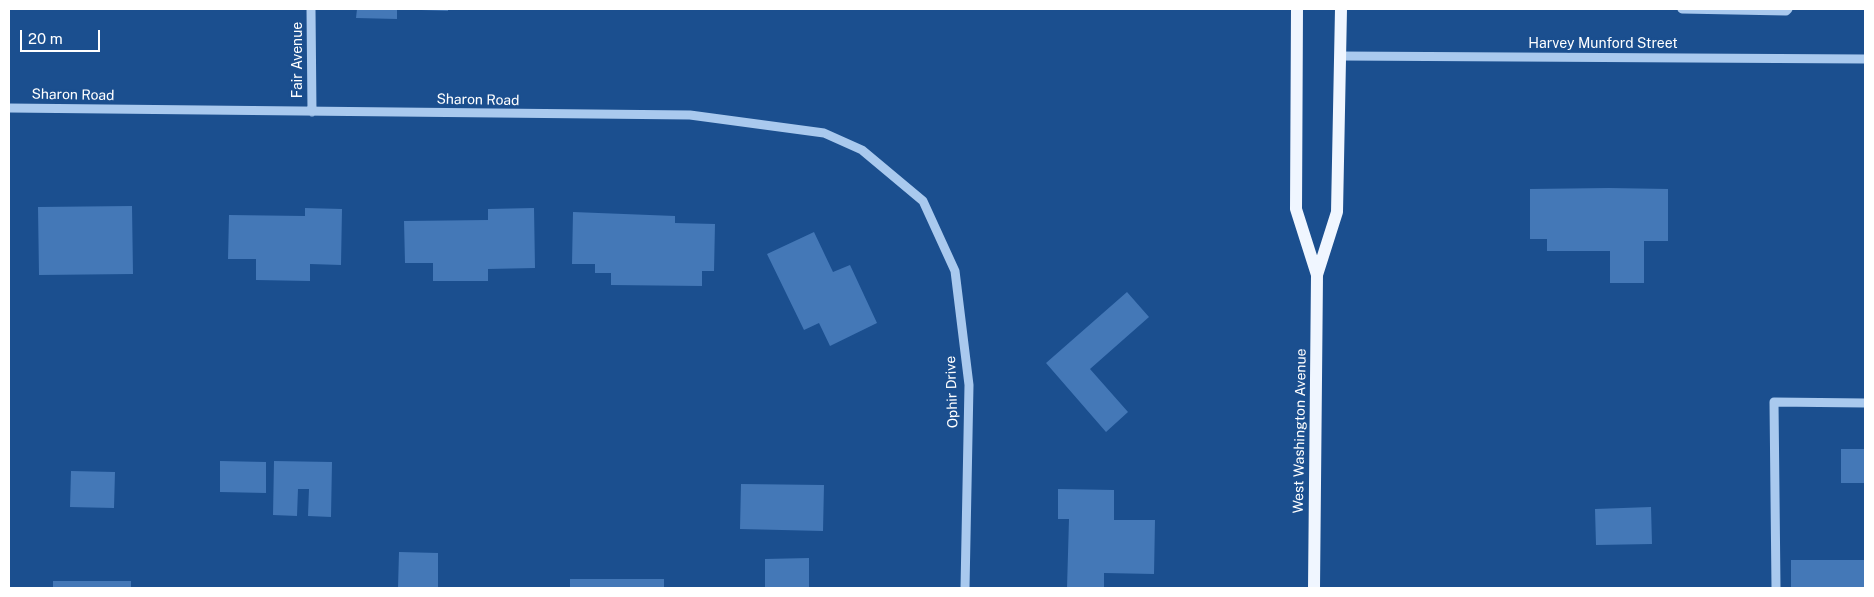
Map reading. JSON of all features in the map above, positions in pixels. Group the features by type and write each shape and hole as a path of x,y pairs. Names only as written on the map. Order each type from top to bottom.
{"main road":[{"name":"West Washington Avenue","path":"1297,9 1296,209 1317,275"},
{"name":"West Washington Avenue","path":"1314,588 1317,275 1337,212 1341,9"}],"street":[{"name":"Fair Avenue","path":"311,9 312,112"},
{"path":"1682,9 1786,11 1788,9"},
{"name":"Harvey Munford Street","path":"1340,56 1865,59"},
{"name":"Sharon Road","path":"9,108 690,115 824,133 862,150 923,201"},
{"name":"Ophir Drive","path":"923,201 955,271 969,385 965,588"},
{"path":"1776,588 1774,402 1865,403"}],"building":[{"path":"357,9 397,9 397,19 356,18"},
{"path":"448,9 448,11 421,10"},
{"path":"1530,189 1668,189 1668,241 1644,241 1644,283 1610,283 1610,251 1547,251 1547,239 1530,239"},
{"path":"132,206 133,274 39,275 38,207"},
{"path":"305,208 342,209 341,265 310,264 310,281 256,280 256,259 228,259 229,215 305,216"},
{"path":"534,208 535,268 488,269 488,281 433,281 433,263 405,263 404,221 488,220 488,209"},
{"path":"573,212 675,216 675,223 715,224 714,271 702,271 702,286 611,285 611,273 595,273 595,264 572,264"},
{"path":"814,232 833,272 850,265 877,323 830,346 819,323 804,330 767,254"},
{"path":"1127,292 1149,317 1090,369 1128,412 1106,432 1046,363"},
{"path":"1841,449 1865,449 1865,483 1841,483"},
{"path":"220,461 266,462 266,493 220,492"},
{"path":"274,461 332,462 331,517 308,516 309,489 298,489 297,516 273,515"},
{"path":"71,471 115,472 114,508 70,507"},
{"path":"741,484 824,485 823,531 740,529"},
{"path":"1058,489 1114,490 1114,520 1155,520 1154,574 1104,573 1104,588 1067,588 1069,519 1058,519"},
{"path":"1651,507 1652,544 1596,545 1595,509"},
{"path":"399,552 438,553 438,588 398,588"},
{"path":"809,558 809,588 765,588 765,559"},
{"path":"1791,560 1865,560 1865,588 1791,588"},
{"path":"570,579 664,579 664,588 570,588"},
{"path":"53,581 131,581 131,588 53,588"}]}
